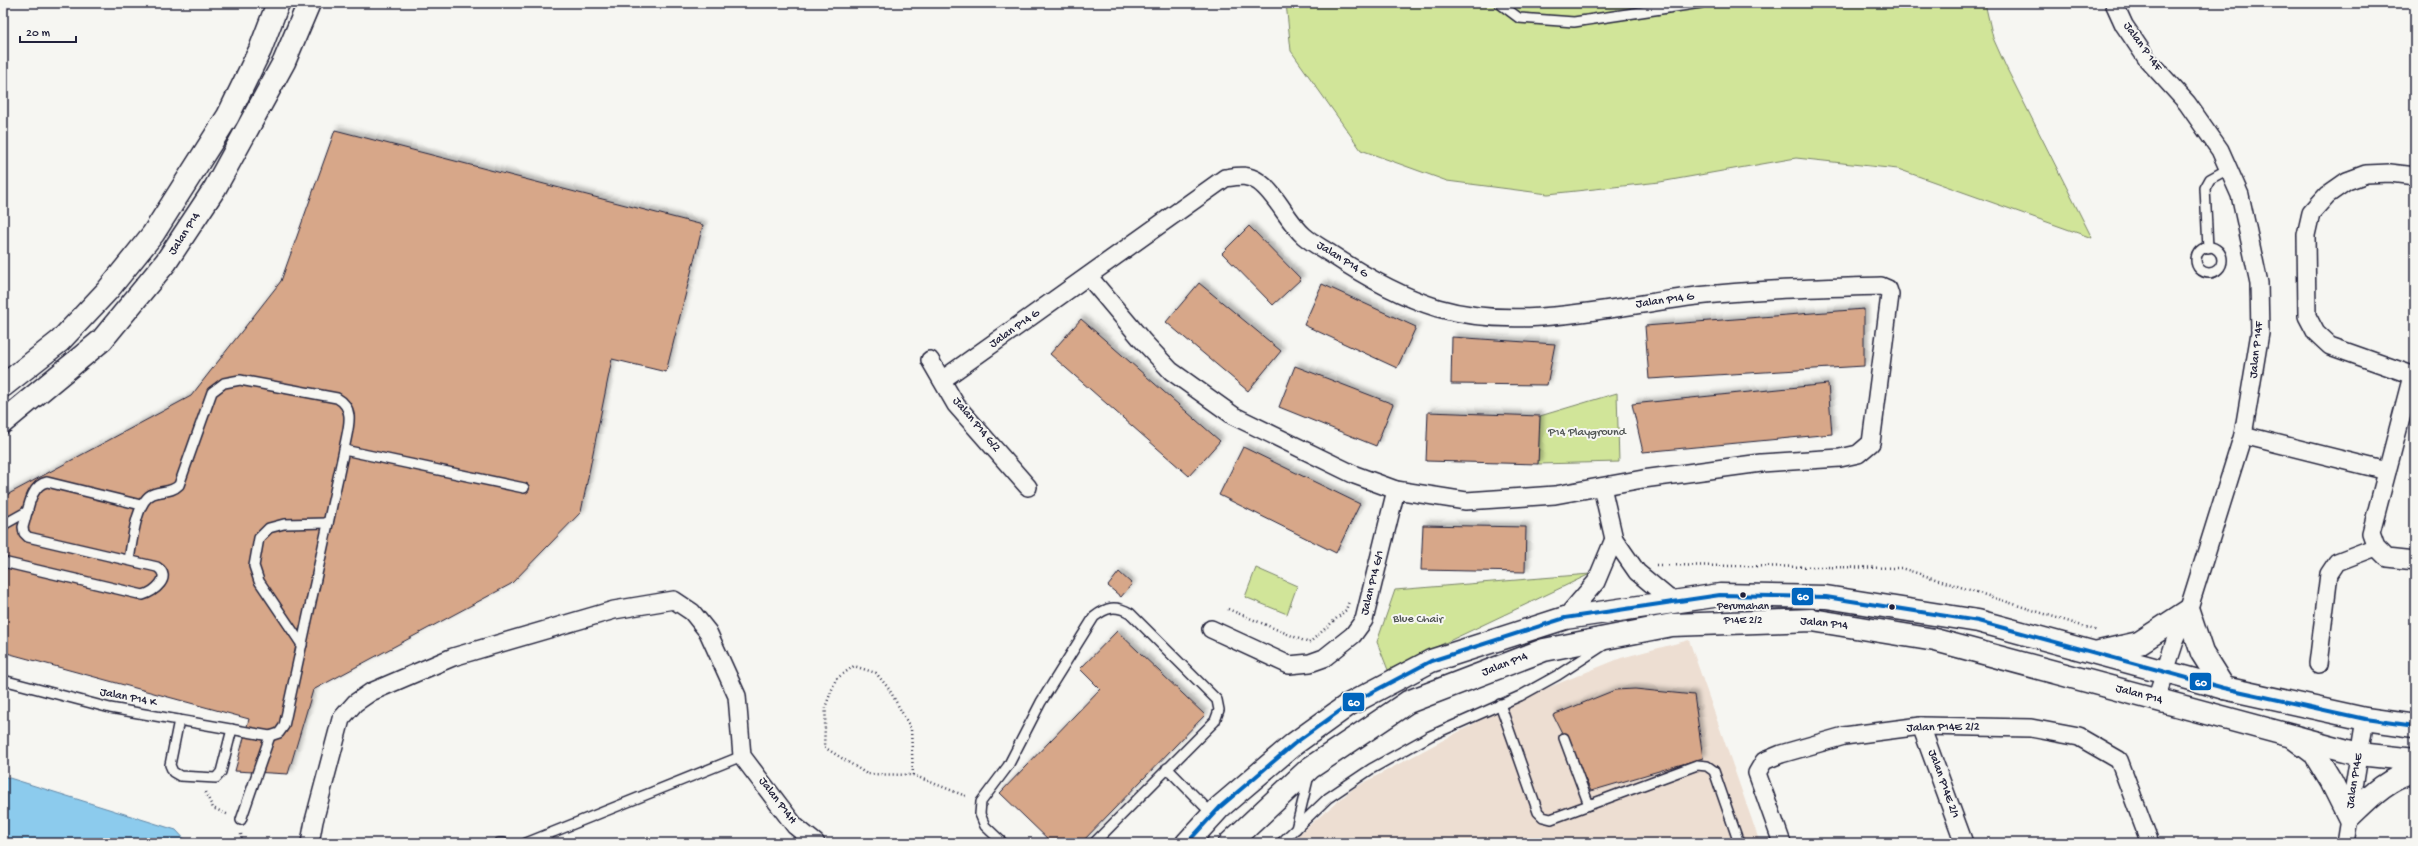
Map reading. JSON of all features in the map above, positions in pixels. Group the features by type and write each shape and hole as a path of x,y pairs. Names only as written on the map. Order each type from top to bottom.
{"main road":[{"path":"3,386 60,341 107,291 153,234 228,116 260,50 278,3"},
{"name":"Jalan P14","path":"3,422 102,340 166,262 215,188 284,62 309,3"},
{"name":"Jalan P14","path":"1187,843 1213,814 1294,744 1348,705 1431,661 1565,618 1720,595 1826,598 1978,621 2224,688 2365,719 2415,726"},
{"path":"2094,653 2139,644 2188,611 2202,653 2224,688"},
{"name":"Jalan P14","path":"1230,843 1310,768 1408,702 1544,650 1672,625 1812,620 1935,640 2359,754 2415,760"},
{"path":"2289,735 2314,753 2331,781 2349,817 2382,785 2400,775 2415,771"}],"street":[{"name":"Jalan P 14F","path":"2114,3 2124,25 2147,60 2187,103 2220,150 2240,195 2259,283 2260,333 2243,436 2188,611 2175,641 2156,699"},
{"path":"2415,176 2390,173 2366,174 2347,181 2327,195 2311,213 2306,235 2307,316 2316,333 2330,346 2413,376 2370,533 2376,547 2387,558 2415,561"},
{"name":"Jalan P14 G","path":"942,380 1089,277 1226,178 1244,175 1260,183 1304,236 1350,266 1400,294 1439,308 1482,315 1522,317 1581,313 1672,299 1766,289 1881,286 1888,289 1890,295 1871,443 1858,454 1840,458 1754,464 1602,487 1555,496 1466,501 1396,490 1355,475 1234,416 1171,371 1142,340 1089,277"},
{"name":"Jalan P14 G/2","path":"930,360 956,405 1028,487"},
{"path":"2243,436 2387,471"},
{"path":"1602,487 1614,539 1637,572 1673,602"},
{"name":"Jalan P14 G/1","path":"1211,629 1289,665 1310,663 1324,658 1353,635 1364,620 1396,490"},
{"path":"1565,618 1596,582 1614,539"},
{"path":"2318,664 2329,574 2337,562 2376,547"},
{"path":"310,843 314,821 341,719 355,703 371,692 453,657 614,610 674,600 692,612 708,632 737,696 742,756"},
{"name":"Jalan P14E","path":"2345,843 2365,719"},
{"name":"Jalan P14E 2/2","path":"1782,843 1757,773 1764,761 1781,754 1844,736 1921,726 2031,728 2078,737 2119,760 2150,843"},
{"name":"Jalan P14E 2/1","path":"1921,726 1964,843"},
{"name":"Jalan P14H","path":"742,756 795,826 816,843"}],"lane":[{"path":"1499,3 1519,18 1574,22 1701,3"},
{"path":"2208,248 2205,188 2210,179 2228,169"},
{"path":"129,560 141,504 154,493 173,490 179,485 212,392 224,383 240,380 337,398 346,403 350,412 344,450 284,726 279,733 270,736 241,820"},
{"path":"344,450 524,488"},
{"path":"3,562 143,595 157,589 164,574 162,570 129,560 28,537 24,533 24,527 35,488 40,483 47,482 141,504"},
{"path":"3,525 28,511"},
{"path":"302,645 258,581 254,566 259,538 269,528 284,524 328,523"},
{"path":"1003,843 985,826 980,814 981,802 1008,766 1041,702 1094,617 1106,608 1119,607 1130,613 1217,700 1219,710 1215,721 1094,843"},
{"path":"1280,843 1328,798 1371,769 1430,736 1500,704 1558,675 1621,635"},
{"name":"Jalan P14 K","path":"3,680 110,708 270,736"},
{"path":"1500,704 1538,812 1543,817 1551,819 1697,765 1707,766 1714,771 1739,843"},
{"path":"179,720 170,765 173,772 180,776 216,778 221,772 232,729"},
{"path":"1564,738 1589,805"},
{"path":"526,843 742,756"},
{"path":"1167,768 1213,814"},
{"path":"1296,829 1310,768"}],"path":[{"path":"1228,609 1309,643 1346,610 1350,595"},
{"path":"913,775 911,729 889,689 876,673 854,666 836,679 826,705 824,747 867,774 913,775 981,802"},
{"path":"199,778 213,808 241,820 242,843"}],"shaded area":[{"path":"1689,640 1760,843 1288,843 1354,788 1518,700 1621,658"}],"green space":[{"path":"1286,3 1985,3 1993,38 2006,67 2092,238 1898,169 1796,158 1660,182 1548,194 1447,181 1361,150 1291,51"},
{"name":"P14 Playground","path":"1617,393 1619,462 1538,464 1540,416"},
{"path":"1256,568 1297,586 1287,614 1245,597"},
{"name":"Blue Chair","path":"1590,574 1388,670 1377,642 1395,590"}],"water":[{"path":"3,776 176,830 188,843 3,843"}],"building":[{"path":"335,130 703,225 666,372 612,359 581,512 511,584 313,690 288,774 235,771 249,719 3,652 3,497 191,396 281,281"},
{"path":"1249,226 1301,279 1273,305 1222,253"},
{"path":"1199,283 1281,351 1248,391 1166,322"},
{"path":"1322,284 1416,327 1397,368 1304,325"},
{"path":"1864,309 1864,366 1649,379 1645,326"},
{"path":"1081,319 1220,441 1189,476 1050,354"},
{"path":"1452,337 1555,344 1547,385 1451,384"},
{"path":"1295,366 1393,404 1376,446 1279,407"},
{"path":"1828,384 1832,434 1643,452 1632,404"},
{"path":"1428,412 1540,416 1538,464 1426,461"},
{"path":"1243,447 1360,504 1336,553 1219,495"},
{"path":"1423,525 1526,527 1525,572 1421,570"},
{"path":"1119,572 1132,584 1121,597 1108,586"},
{"path":"1117,631 1205,715 1081,843 1052,843 1000,793 1100,689 1080,669"},
{"path":"1635,689 1694,695 1703,758 1591,791 1553,715 1615,690"}],"transit line":[{"name":"60","path":"1187,843 1220,807 1294,744 1348,705 1431,661 1565,618 1720,595 1826,597 1978,621 2224,688 2365,719 2415,726"}],"place":[{"name":"Perumahan P14E 2/2","path":"1743,595"}]}
